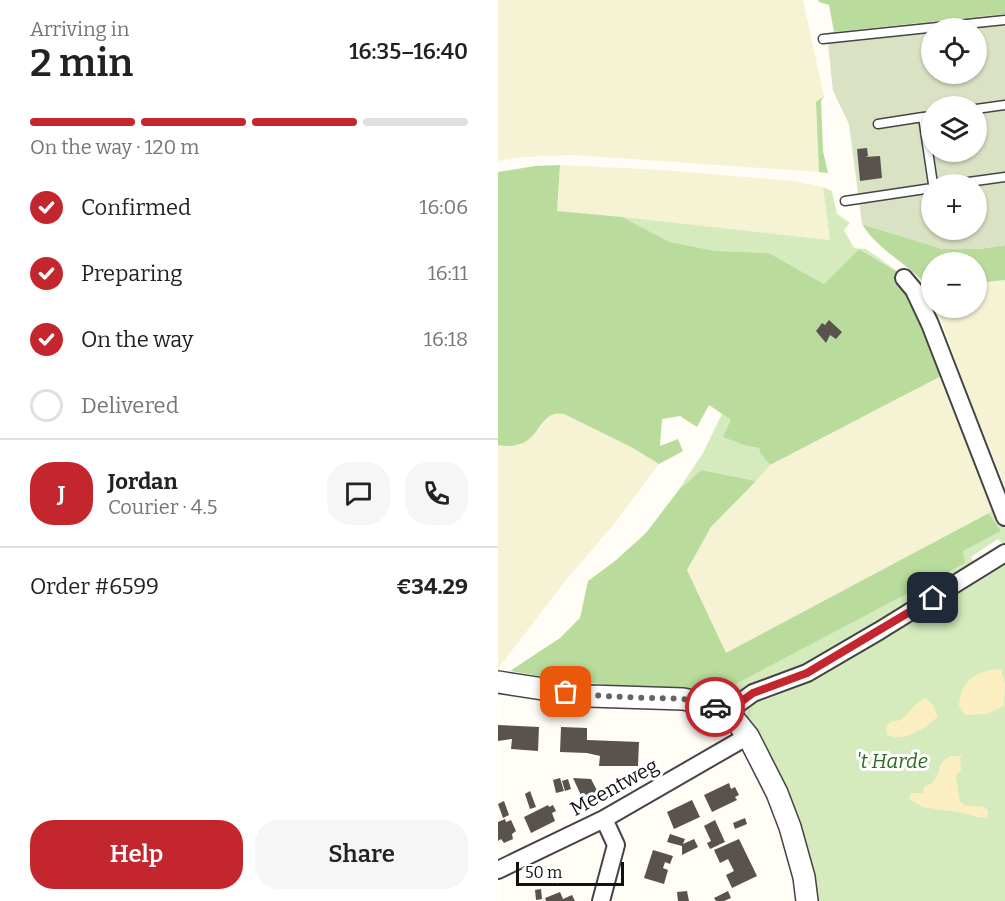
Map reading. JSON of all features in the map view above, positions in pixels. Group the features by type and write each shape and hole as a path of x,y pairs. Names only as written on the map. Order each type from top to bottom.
{"street":[{"path":"904,278 914,290 930,324 1005,517"},
{"path":"731,716 738,704 753,693 807,673 1005,553"},
{"path":"498,682 589,696 683,699 708,704 731,716 748,736 777,793 790,827 804,877 807,901"},
{"name":"Meentweg","path":"498,870 604,819 748,736"},
{"path":"601,901 616,845 604,819"}],"lane":[{"path":"823,39 1005,20"},
{"path":"987,107 1005,105"},
{"path":"878,124 921,117"},
{"path":"987,179 1005,177"},
{"path":"845,201 921,188"}],"shaded area":[{"path":"498,0 803,0 824,96 816,102 819,172 573,155 523,157 498,161"},
{"path":"560,165 664,170 793,181 823,187 830,240 557,211"},
{"path":"1005,280 1005,487 965,389 940,318 987,318 987,282"},
{"path":"947,373 995,505 989,513 726,654 687,570 711,527 770,465"},
{"path":"556,412 633,448 659,464 498,669 498,445 517,446 527,440 542,425 545,418"}],"green space":[{"path":"818,0 1005,0 1005,14 967,18 921,18 921,23 834,32 829,5"},
{"path":"1005,14 1005,245 979,249 943,249 862,224 849,124 833,91 827,33 921,23 921,84 987,84 987,18 968,18"},
{"path":"824,96 821,101 823,151 828,173 819,172 816,102"},
{"path":"560,165 557,211 622,217 670,242 716,251 769,253 824,284 859,249 905,276 921,318 923,318 947,373 770,465 760,453 759,448 723,437 731,420 709,405 697,427 680,416 662,419 660,446 678,439 683,451 659,464 633,448 564,414 554,414 548,417 524,443 513,446 498,445 498,172 535,166"},
{"path":"823,187 832,191 837,214 850,223 844,230 854,248 866,249 896,270 859,249 824,284 769,253 716,251 670,242 622,217 830,240"},
{"path":"862,224 943,249 979,249 1005,245 1005,280 987,282 987,252 921,252 921,280 876,242"},
{"path":"722,414 731,420 747,446 759,448 760,453 770,465 756,481 701,470 677,492 703,453"},
{"path":"701,470 756,481 711,527 687,570 726,653 989,513 1001,531 963,551 965,563 711,697 557,679 510,671 560,638 580,618 588,581 615,561 646,533 678,491"},
{"path":"995,505 1005,529 1005,546 998,539 971,557 975,565 806,665 750,684 727,701 716,694 962,551 1001,531 989,513"},
{"name":"'t Harde","path":"1005,562 1005,901 812,901 746,722 748,710 758,698"}],"sand":[{"path":"1001,669 1005,683 1004,706 987,714 965,715 959,706 960,697 967,683 977,674"},
{"path":"926,698 933,705 938,716 933,721 907,736 887,735 886,726 892,721 902,719 916,704"},
{"path":"952,756 962,756 961,770 956,776 960,801 964,805 985,807 988,812 987,818 922,807 909,799 911,793 923,793 924,787 935,780 942,762"}],"building":[{"path":"867,148 868,156 865,157 880,156 882,178 860,181 857,149"},
{"path":"829,320 842,332 836,339 830,335 826,343 816,331 822,323 825,325"},
{"path":"498,725 539,727 538,751 511,749 512,739 498,741"},
{"path":"561,727 587,728 587,740 639,742 638,766 599,766 600,756 560,752"},
{"path":"560,778 564,791 556,793 553,780"},
{"path":"573,778 591,779 601,798 586,806"},
{"path":"568,779 571,789 565,791 562,781"},
{"path":"729,783 731,789 735,787 739,795 735,797 737,800 712,812 704,795"},
{"path":"530,791 536,807 530,809 525,794"},
{"path":"692,800 700,817 674,829 667,812"},
{"path":"504,801 509,815 503,818 498,804"},
{"path":"548,805 549,807 553,805 556,811 552,813 555,821 531,833 524,817"},
{"path":"745,818 747,824 735,829 733,823"},
{"path":"505,819 506,822 511,820 516,831 512,834 513,839 504,843 501,839 498,841 498,822"},
{"path":"715,820 725,842 710,849 707,843 711,841 704,826"},
{"path":"670,834 685,839 683,844 694,839 698,847 682,855 682,846 667,842"},
{"path":"739,839 757,876 732,888 726,875 734,871 728,859 720,863 714,850"},
{"path":"653,850 673,856 670,864 665,862 663,868 668,870 664,884 644,878"},
{"path":"541,889 542,899 536,900 535,890"},
{"path":"687,891 689,901 678,901 677,892"},
{"path":"728,891 731,898 716,901 714,898"},
{"path":"560,892 563,899 572,895 575,901 546,901 545,898"}],"way so far":[{"path":"566,692 589,696 683,699 715,707"}],"route":[{"path":"715,707 731,716 738,704 753,693 807,673 933,598"}]}
